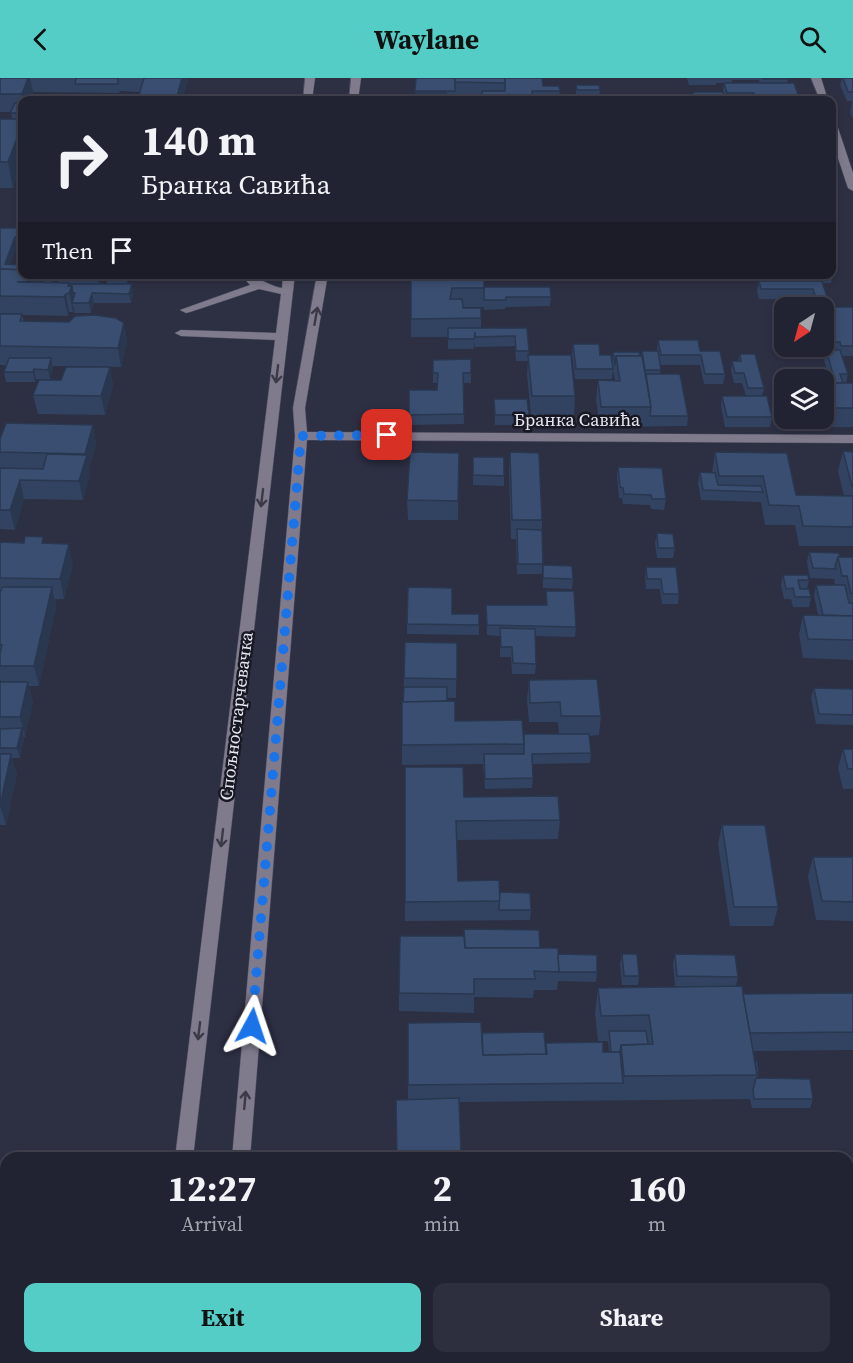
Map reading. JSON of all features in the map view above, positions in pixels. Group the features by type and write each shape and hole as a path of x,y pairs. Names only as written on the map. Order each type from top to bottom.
{"street":[{"path":"308,96 310,78"},
{"path":"354,96 356,78"},
{"path":"816,78 823,96"},
{"path":"836,137 853,188"},
{"path":"250,279 258,286"},
{"name":"Спољностарчевачка","path":"185,1152 288,279"},
{"path":"241,1152 301,436 299,408 322,279"},
{"path":"186,310 258,286 287,292"},
{"path":"181,333 282,337"},
{"name":"Бранка Савића","path":"301,436 853,439"}],"building":[{"path":"0,78 28,78 22,94 0,94"},
{"path":"76,78 118,78 118,84 75,84"},
{"path":"144,78 182,78 177,96 111,96 139,95"},
{"path":"416,78 455,78 455,91 415,91"},
{"path":"455,78 505,78 505,83 455,82"},
{"path":"505,78 542,78 543,86 559,86 560,91 532,91 532,96 482,96 482,91 505,91"},
{"path":"788,78 788,79 763,79"},
{"path":"843,78 853,78 853,92 848,92"},
{"path":"724,83 794,83 799,96 755,96 754,93 727,93"},
{"path":"576,85 599,85 600,90 577,90"},
{"path":"693,92 723,92 724,96 694,96"},
{"path":"415,93 446,93 446,96 415,96"},
{"path":"15,103 18,103 18,113 10,113"},
{"path":"0,119 18,119 18,136 8,162 0,162"},
{"path":"0,228 18,228 18,237 15,237 5,264 18,265 18,270 0,269"},
{"path":"0,269 18,270 18,279 44,279 44,281 17,282 69,283 68,286 72,286 64,297 0,296"},
{"path":"411,279 484,279 484,288 452,288 450,299 462,299 463,308 481,308 481,318 411,319"},
{"path":"759,281 822,281 827,297 816,297 813,289 761,289"},
{"path":"69,284 132,284 129,294 92,293 89,303 72,303 75,293"},
{"path":"484,287 550,287 551,297 506,297 506,300 484,300"},
{"path":"834,307 853,307 853,346 841,346 840,342 834,342"},
{"path":"0,314 22,314 20,321 69,322 75,316 95,315 116,318 124,323 118,348 0,346"},
{"path":"448,328 527,328 529,351 516,351 515,336 475,337 475,332 474,339 448,339"},
{"path":"658,340 698,340 700,351 720,351 725,374 705,374 701,355 661,355"},
{"path":"573,344 599,344 600,355 611,355 613,369 576,369"},
{"path":"834,350 840,350 848,374 840,374 843,383 834,383 834,369 832,369 828,357 834,357"},
{"path":"642,351 658,351 661,370 645,370"},
{"path":"613,352 639,352 640,356 616,356 615,365"},
{"path":"740,354 755,354 764,388 748,388 744,373 735,373 732,361 741,361"},
{"path":"528,355 571,355 575,396 532,396"},
{"path":"616,356 642,356 651,407 601,407 598,380 620,381"},
{"path":"9,358 51,358 48,370 4,372"},
{"path":"471,359 471,373 463,373 464,414 409,415 409,390 437,390 438,373 433,373 433,360"},
{"path":"66,367 110,367 101,396 33,395 39,380 61,380"},
{"path":"646,374 680,374 688,416 650,416 651,407"},
{"path":"834,383 853,383 853,408 834,408"},
{"path":"722,396 767,396 772,417 727,417"},
{"path":"494,399 527,399 529,415 495,415"},
{"path":"6,423 93,425 85,454 0,452 0,439"},
{"path":"843,451 853,452 853,487 852,487"},
{"path":"410,452 459,453 458,501 407,500"},
{"path":"510,452 539,453 542,520 512,520"},
{"path":"715,452 787,453 796,495 853,496 853,527 803,526 799,506 769,505 763,476 719,476"},
{"path":"47,454 87,455 79,481 20,480 10,510 0,510 0,468 43,469"},
{"path":"473,457 504,457 504,476 473,475"},
{"path":"618,467 662,468 666,499 652,499 651,495 624,494 623,488 620,487"},
{"path":"700,472 715,473 718,485 761,486 763,492 703,490"},
{"path":"517,529 542,530 543,564 518,564"},
{"path":"657,533 673,534 675,548 658,548"},
{"path":"25,536 43,537 42,543 69,544 60,579 0,578 0,542 24,543"},
{"path":"809,552 839,553 836,569 813,568"},
{"path":"838,557 853,557 853,594 851,594 847,576 842,576"},
{"path":"543,565 572,566 573,579 543,578"},
{"path":"646,567 676,567 679,594 663,594 661,579 647,579"},
{"path":"783,575 808,575 809,580 798,580 800,589 809,589 811,597 795,597 793,588 786,589"},
{"path":"816,585 845,585 849,603 853,603 853,616 823,615"},
{"path":"2,587 52,587 34,666 0,666 2,645 0,645 0,593"},
{"path":"408,587 452,588 452,614 479,614 479,625 407,624"},
{"path":"546,591 574,591 576,627 487,625 486,605 547,605"},
{"path":"803,615 853,616 853,640 808,639"},
{"path":"500,628 535,629 536,664 513,663 512,647 501,647"},
{"path":"405,642 457,643 457,679 404,678"},
{"path":"597,679 601,716 561,716 560,702 530,703 529,680"},
{"path":"0,682 28,682 20,717 0,717"},
{"path":"404,687 447,687 447,701 403,702"},
{"path":"814,688 853,689 853,715 819,714"},
{"path":"455,701 455,721 522,720 524,744 402,745 402,702"},
{"path":"22,728 17,748 0,748 0,729"},
{"path":"524,734 589,734 591,753 532,754 533,778 485,779 484,754 524,754"},
{"path":"843,749 853,749 853,769 848,769"},
{"path":"0,754 11,754 0,806"},
{"path":"405,767 463,767 464,797 558,796 560,820 456,821 458,881 499,880 500,901 405,902"},
{"path":"722,825 765,825 778,907 734,907"},
{"path":"813,857 853,857 853,902 822,901"},
{"path":"500,892 530,893 531,910 499,910"},
{"path":"464,929 539,930 540,948 465,948"},
{"path":"400,936 464,936 465,948 558,948 559,972 534,971 535,979 474,979 474,994 399,993"},
{"path":"558,954 597,955 597,972 559,972"},
{"path":"622,954 637,954 639,976 624,976"},
{"path":"675,954 735,955 738,977 677,976"},
{"path":"742,986 757,1075 624,1076 621,1045 653,1044 649,1015 601,1016 598,988"},
{"path":"853,993 853,1032 750,1033 743,994"},
{"path":"481,1022 483,1055 547,1054 546,1043 603,1042 603,1052 620,1052 623,1083 408,1085 408,1023"},
{"path":"609,1031 646,1031 648,1044 621,1045 620,1052 611,1052"},
{"path":"544,1032 546,1054 483,1055 482,1033"},
{"path":"755,1061 757,1061 759,1073 757,1073"},
{"path":"756,1078 810,1079 813,1099 754,1099 753,1090"},
{"path":"459,1098 461,1152 397,1152 396,1100"}],"route":[{"path":"252,1026 301,436 387,435"}]}
